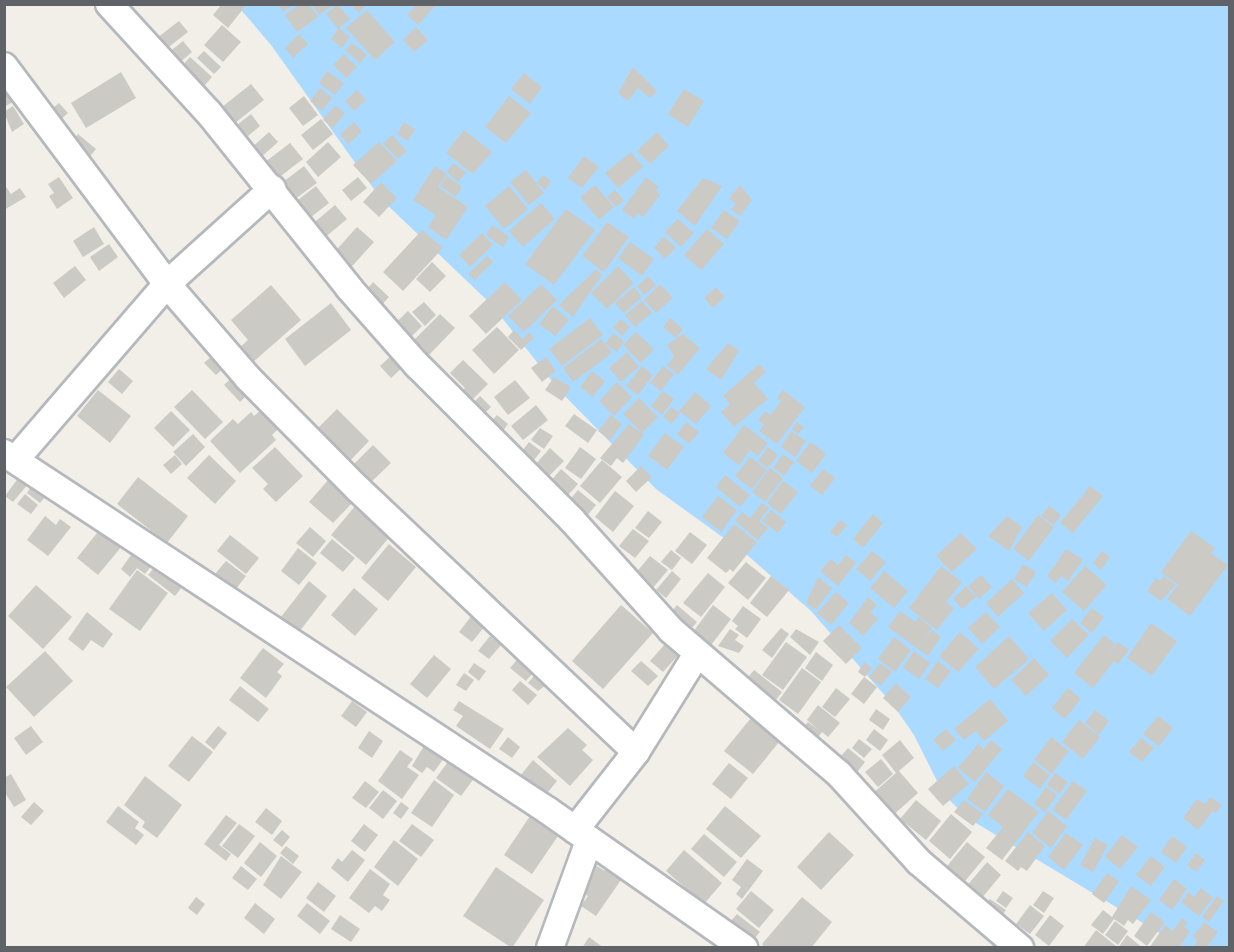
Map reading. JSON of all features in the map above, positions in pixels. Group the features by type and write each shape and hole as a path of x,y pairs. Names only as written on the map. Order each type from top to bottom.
{"street":[{"path":"109,4 209,112 349,288 447,398 572,520 670,630 838,774 919,862 1020,948"},
{"path":"4,66 167,285 248,378 357,488 636,752"},
{"path":"272,189 167,285 10,456 582,835 744,948"},
{"path":"550,948 582,835 697,654"}],"water":[{"path":"237,5 1229,5 1229,947 1183,947 966,817 943,793 914,735 894,706 811,611 746,554 656,489 559,390 491,304 381,199 271,45"}],"building":[{"path":"222,4 247,4 228,28 213,15"},
{"path":"278,4 294,4 283,12"},
{"path":"300,4 309,4 318,17 297,32 285,15"},
{"path":"312,4 330,4 332,6 319,15"},
{"path":"338,4 350,19 339,28 350,37 342,48 331,39 338,29 326,14"},
{"path":"351,4 368,4 358,13"},
{"path":"417,4 437,4 418,25 407,15"},
{"path":"367,10 395,42 375,60 346,28"},
{"path":"179,21 188,32 161,53 153,41"},
{"path":"222,25 241,42 223,62 204,45"},
{"path":"416,27 428,40 414,52 403,40"},
{"path":"299,34 308,44 293,58 285,48"},
{"path":"183,41 192,52 172,69 163,57"},
{"path":"352,43 367,55 360,63 345,50"},
{"path":"204,51 221,67 214,74 197,58"},
{"path":"344,54 357,67 346,78 333,65"},
{"path":"190,57 212,77 198,93 176,73"},
{"path":"633,67 657,91 650,98 638,88 628,101 618,93"},
{"path":"327,71 344,83 335,95 319,83"},
{"path":"121,72 136,98 86,128 71,103"},
{"path":"524,73 542,87 530,104 511,89"},
{"path":"251,84 264,100 230,127 217,111"},
{"path":"4,87 13,102 4,107"},
{"path":"320,88 332,98 322,111 310,101"},
{"path":"684,89 704,101 688,127 668,114"},
{"path":"357,90 366,100 354,111 345,101"},
{"path":"304,96 318,115 303,126 289,108"},
{"path":"509,96 531,113 506,143 485,127"},
{"path":"59,103 68,113 55,125 45,114"},
{"path":"335,105 345,113 333,128 323,120"},
{"path":"13,106 24,124 12,132 4,112"},
{"path":"251,114 260,126 242,141 232,129"},
{"path":"321,119 333,134 313,150 301,135"},
{"path":"354,122 362,132 348,144 340,134"},
{"path":"404,122 415,129 408,141 397,134"},
{"path":"464,130 492,152 473,174 446,153"},
{"path":"269,132 278,142 259,159 250,149"},
{"path":"657,132 669,146 650,164 637,151"},
{"path":"78,134 96,149 83,165 65,150"},
{"path":"392,135 407,151 398,159 383,144"},
{"path":"328,142 341,157 318,177 306,162"},
{"path":"379,142 397,161 371,184 353,165"},
{"path":"290,143 303,159 273,182 260,166"},
{"path":"631,152 643,167 618,188 605,173"},
{"path":"584,156 599,167 582,188 568,178"},
{"path":"453,163 466,172 458,182 447,172"},
{"path":"304,166 317,183 295,199 283,182"},
{"path":"435,166 447,174 438,187 468,207 446,240 428,227 436,215 413,200"},
{"path":"526,170 544,193 529,205 510,182"},
{"path":"543,175 551,181 545,190 537,183"},
{"path":"447,176 462,187 456,197 440,186"},
{"path":"59,177 73,198 57,209 49,196 54,193 48,184"},
{"path":"358,177 367,188 351,201 342,190"},
{"path":"646,177 659,187 656,191 660,195 643,217 638,213 634,219 622,210"},
{"path":"703,178 722,186 695,226 677,211"},
{"path":"381,182 397,198 379,217 363,202"},
{"path":"4,184 11,194 20,188 26,197 4,210"},
{"path":"595,185 614,207 599,220 580,197"},
{"path":"740,185 752,200 740,216 731,209 736,204 729,199"},
{"path":"316,186 329,203 311,217 298,200"},
{"path":"509,186 528,209 504,229 485,206"},
{"path":"615,190 624,200 616,207 607,197"},
{"path":"541,203 555,219 523,247 509,231"},
{"path":"335,205 347,219 322,240 310,226"},
{"path":"566,209 595,230 554,285 525,264"},
{"path":"724,210 740,221 727,239 711,228"},
{"path":"678,219 694,233 681,247 665,232"},
{"path":"607,222 629,237 604,272 582,256"},
{"path":"492,225 509,237 503,247 486,235"},
{"path":"94,227 104,244 83,257 73,241"},
{"path":"357,227 374,242 345,274 329,258"},
{"path":"707,229 724,244 701,270 684,255"},
{"path":"422,230 443,248 403,291 383,272"},
{"path":"482,233 493,245 470,267 459,255"},
{"path":"664,236 676,248 665,259 654,248"},
{"path":"630,242 654,259 642,276 618,258"},
{"path":"109,244 118,257 99,271 90,257"},
{"path":"487,256 493,262 475,280 468,274"},
{"path":"432,262 446,276 430,292 416,279"},
{"path":"75,266 86,280 64,298 53,283"},
{"path":"618,266 634,283 607,309 591,293"},
{"path":"596,269 602,275 573,317 559,305"},
{"path":"648,276 656,285 644,295 637,286"},
{"path":"373,282 389,297 380,307 364,293"},
{"path":"505,282 522,300 486,334 469,316"},
{"path":"541,284 557,300 524,332 508,316"},
{"path":"660,284 673,298 656,313 644,300"},
{"path":"271,285 301,320 251,364 238,349 248,340 231,320"},
{"path":"634,287 642,297 624,313 615,303"},
{"path":"716,287 725,297 713,308 704,298"},
{"path":"642,301 652,313 635,327 625,315"},
{"path":"424,302 436,315 425,326 412,312"},
{"path":"331,303 351,330 305,366 285,339"},
{"path":"553,306 569,320 555,336 539,324"},
{"path":"408,311 422,326 403,345 389,329"},
{"path":"440,314 455,328 427,357 412,342"},
{"path":"590,318 603,335 562,366 549,349"},
{"path":"670,318 683,329 676,338 663,327"},
{"path":"621,319 630,327 622,336 613,327"},
{"path":"497,327 519,350 494,374 472,350"},
{"path":"514,330 523,339 529,332 534,338 521,350 508,337"},
{"path":"636,332 654,349 641,363 623,345"},
{"path":"613,333 624,341 617,352 605,344"},
{"path":"683,334 700,348 678,375 667,365 674,357 667,345"},
{"path":"601,339 612,353 573,382 563,368"},
{"path":"728,343 739,351 721,380 706,369"},
{"path":"627,352 639,367 621,382 609,368"},
{"path":"215,353 227,365 216,375 204,363"},
{"path":"393,354 404,366 391,378 380,366"},
{"path":"546,357 556,371 542,382 531,368"},
{"path":"463,360 488,384 467,405 458,396 465,388 450,373"},
{"path":"759,364 766,372 754,383 768,399 734,427 721,412 730,404 723,396"},
{"path":"642,366 653,375 638,395 626,386"},
{"path":"663,366 674,374 661,391 650,383"},
{"path":"119,369 133,381 122,394 108,382"},
{"path":"592,371 605,381 593,397 580,387"},
{"path":"237,373 253,389 240,402 224,385"},
{"path":"554,377 571,387 562,401 545,390"},
{"path":"515,380 530,398 508,415 494,397"},
{"path":"617,382 632,397 614,416 599,401"},
{"path":"98,390 131,416 110,443 77,416"},
{"path":"192,390 223,422 205,439 174,407"},
{"path":"783,390 805,407 777,444 759,431 764,425 758,420 765,411 771,415 781,401 777,398"},
{"path":"663,391 674,399 662,415 651,406"},
{"path":"695,392 711,406 696,424 679,411"},
{"path":"480,396 491,407 475,423 464,412"},
{"path":"639,398 658,417 642,433 623,414"},
{"path":"536,405 548,420 523,440 511,426"},
{"path":"671,407 680,413 672,424 663,417"},
{"path":"337,409 369,441 345,466 313,433"},
{"path":"171,411 190,430 173,447 154,428"},
{"path":"260,411 278,429 272,435 276,440 240,473 210,441 233,419 238,424 251,412 254,416"},
{"path":"574,414 597,430 588,443 565,426"},
{"path":"497,415 508,424 496,440 484,430"},
{"path":"611,415 622,424 610,440 598,431"},
{"path":"686,422 699,432 689,444 677,434"},
{"path":"797,422 804,427 798,434 792,429"},
{"path":"629,424 644,435 623,463 617,458 611,466 600,458"},
{"path":"744,425 768,443 758,456 750,450 739,465 723,453"},
{"path":"540,428 553,436 544,449 531,440"},
{"path":"791,431 806,441 795,457 781,447"},
{"path":"665,433 684,447 667,470 648,456"},
{"path":"193,434 205,447 186,466 173,452"},
{"path":"529,442 541,451 529,467 517,458"},
{"path":"811,442 826,454 812,473 796,461"},
{"path":"373,445 391,463 367,486 349,469"},
{"path":"275,447 303,476 276,502 263,489 268,484 252,468"},
{"path":"580,447 596,459 581,479 565,468"},
{"path":"768,447 778,455 768,468 758,461"},
{"path":"550,448 564,461 546,479 533,467"},
{"path":"783,454 794,462 784,476 773,468"},
{"path":"175,455 182,464 171,474 163,465"},
{"path":"209,455 236,481 215,504 187,478"},
{"path":"750,457 767,470 752,489 735,476"},
{"path":"602,460 622,477 600,503 580,486"},
{"path":"641,466 652,477 636,492 626,481"},
{"path":"770,468 783,478 765,502 752,492"},
{"path":"561,469 578,484 560,504 544,489"},
{"path":"823,469 835,478 822,495 810,486"},
{"path":"725,475 750,495 740,507 716,487"},
{"path":"19,477 28,484 13,502 5,496"},
{"path":"138,477 188,516 167,543 117,504"},
{"path":"329,479 354,501 333,523 309,502"},
{"path":"783,481 798,492 781,514 767,503"},
{"path":"32,485 46,496 40,503 27,493"},
{"path":"1090,486 1103,496 1073,533 1060,523"},
{"path":"578,490 596,505 582,522 563,508"},
{"path":"615,491 634,506 613,532 595,517"},
{"path":"25,494 38,505 31,514 17,504"},
{"path":"718,496 737,510 721,532 702,517"},
{"path":"762,503 769,508 759,521 768,528 758,540 735,521 742,512 750,518"},
{"path":"356,505 391,535 366,565 331,535"},
{"path":"1049,506 1061,515 1054,525 1041,516"},
{"path":"771,510 786,522 778,533 762,521"},
{"path":"648,511 662,522 649,538 635,528"},
{"path":"873,514 883,523 863,548 853,539"},
{"path":"1038,515 1054,527 1029,561 1013,549"},
{"path":"45,516 56,525 60,519 71,527 48,556 27,540"},
{"path":"1007,516 1022,527 1009,551 988,536"},
{"path":"840,520 847,525 837,537 830,532"},
{"path":"734,524 757,542 733,572 730,569 726,573 707,558"},
{"path":"310,527 326,541 313,557 296,543"},
{"path":"101,528 122,546 98,575 77,558"},
{"path":"633,529 649,541 635,558 619,546"},
{"path":"1191,531 1215,548 1211,553 1228,565 1190,616 1167,599 1178,585 1161,572"},
{"path":"690,532 707,545 692,564 675,551"},
{"path":"961,533 977,549 952,572 936,556"},
{"path":"230,535 259,558 246,574 217,551"},
{"path":"332,539 355,558 343,572 320,553"},
{"path":"389,544 416,567 388,601 361,578"},
{"path":"298,548 317,563 299,585 281,571"},
{"path":"1066,549 1083,560 1068,581 1061,576 1056,583 1047,576"},
{"path":"671,550 681,558 672,570 661,562"},
{"path":"134,551 152,565 145,574 137,568 130,577 121,569"},
{"path":"872,551 886,562 870,581 856,569"},
{"path":"1102,551 1110,557 1101,570 1093,563"},
{"path":"846,555 856,563 838,586 820,571 831,559 838,565"},
{"path":"650,556 668,570 652,589 634,575"},
{"path":"226,561 246,576 236,589 215,574"},
{"path":"746,562 766,578 748,600 728,583"},
{"path":"158,563 185,583 175,596 148,575"},
{"path":"1023,564 1036,572 1027,587 1014,579"},
{"path":"941,566 962,582 946,602 954,608 937,630 909,608"},
{"path":"1085,566 1107,585 1084,611 1062,592"},
{"path":"137,570 168,593 140,631 109,609"},
{"path":"672,571 681,579 666,598 656,590"},
{"path":"884,571 908,591 894,608 870,588"},
{"path":"708,573 725,587 701,617 683,603"},
{"path":"981,575 992,587 979,599 968,586"},
{"path":"771,576 789,590 767,617 750,603"},
{"path":"1164,576 1176,585 1161,601 1147,591 1156,578 1160,581"},
{"path":"818,577 832,588 816,610 806,603"},
{"path":"1012,579 1024,593 998,617 986,603"},
{"path":"309,581 327,596 299,632 281,617"},
{"path":"36,585 72,617 43,649 8,616"},
{"path":"966,586 976,597 962,609 953,599"},
{"path":"354,588 378,609 355,636 331,615"},
{"path":"836,592 849,603 831,625 817,613"},
{"path":"1052,593 1067,610 1044,631 1028,613"},
{"path":"868,597 877,605 870,612 878,619 863,636 849,623"},
{"path":"621,605 653,633 603,689 572,661"},
{"path":"677,605 697,622 685,636 666,619"},
{"path":"713,605 731,619 705,653 687,640"},
{"path":"743,606 761,619 747,638 735,629 738,626 732,621"},
{"path":"1092,608 1104,617 1092,633 1080,623"},
{"path":"476,610 489,621 472,642 459,632"},
{"path":"900,611 915,622 919,617 932,628 920,646 932,630 941,637 928,656 888,627"},
{"path":"87,612 113,634 103,648 91,640 83,651 68,639"},
{"path":"986,612 1000,627 982,644 968,628"},
{"path":"1072,619 1089,635 1067,658 1050,641"},
{"path":"1151,623 1177,641 1152,676 1127,658"},
{"path":"839,625 862,648 846,664 823,641"},
{"path":"781,628 789,634 772,658 762,650"},
{"path":"730,629 739,635 735,640 744,646 739,653 718,646"},
{"path":"796,629 819,642 810,655 790,637"},
{"path":"960,632 979,649 958,672 939,656"},
{"path":"1104,635 1115,644 1107,656 1118,642 1129,650 1118,664 1114,661 1093,688 1074,673"},
{"path":"490,636 501,645 489,659 478,651"},
{"path":"1009,636 1029,659 994,689 975,667"},
{"path":"894,637 911,650 895,672 878,659"},
{"path":"786,642 807,657 783,690 762,675"},
{"path":"666,643 679,654 663,672 650,661"},
{"path":"263,648 284,664 277,672 282,676 266,698 240,678"},
{"path":"45,651 73,681 34,717 6,687"},
{"path":"914,651 930,663 919,679 903,667"},
{"path":"816,652 833,665 822,681 805,668"},
{"path":"434,655 451,669 427,698 410,684"},
{"path":"521,655 537,668 526,681 510,668"},
{"path":"1034,658 1049,675 1026,696 1011,680"},
{"path":"641,661 658,676 648,686 631,671"},
{"path":"938,661 951,671 938,688 925,679"},
{"path":"864,662 872,668 865,677 858,672"},
{"path":"474,663 486,671 479,681 468,672"},
{"path":"880,663 892,672 881,686 869,677"},
{"path":"802,668 821,682 798,714 779,700"},
{"path":"540,669 553,680 538,691 528,683"},
{"path":"754,670 782,692 769,709 740,687"},
{"path":"464,673 474,680 466,691 456,685"},
{"path":"864,677 877,687 864,704 851,694"},
{"path":"520,681 537,695 528,705 512,690"},
{"path":"896,683 911,697 898,712 883,698"},
{"path":"240,686 269,709 258,722 229,700"},
{"path":"836,688 850,699 835,717 822,707"},
{"path":"1068,688 1081,699 1065,719 1052,708"},
{"path":"990,699 1008,721 984,741 976,731 964,740 954,729"},
{"path":"352,701 367,712 356,727 341,716"},
{"path":"459,701 504,729 490,749 456,726 463,716 453,710"},
{"path":"818,705 840,723 828,737 822,732 813,744 799,733 808,722 819,730 807,720"},
{"path":"876,709 890,719 883,730 869,720"},
{"path":"1095,710 1109,721 1099,735 1085,723"},
{"path":"755,713 784,736 753,774 724,751"},
{"path":"1158,716 1173,728 1159,746 1143,734"},
{"path":"1079,720 1100,737 1083,759 1062,742"},
{"path":"31,726 43,742 26,755 14,738"},
{"path":"218,726 227,733 214,750 205,742"},
{"path":"568,728 587,745 582,750 593,760 570,786 537,757"},
{"path":"874,729 888,740 880,751 866,740"},
{"path":"946,729 956,740 943,751 933,740"},
{"path":"369,731 383,741 372,758 358,748"},
{"path":"192,736 213,752 189,782 168,766"},
{"path":"508,737 520,747 512,758 499,749"},
{"path":"1051,737 1069,751 1052,774 1034,760"},
{"path":"1141,738 1154,748 1142,762 1129,752"},
{"path":"859,739 872,749 864,758 852,748"},
{"path":"900,740 914,758 899,771 918,793 891,817 871,795 896,773 882,755"},
{"path":"991,740 1002,749 975,782 958,768 978,744 984,749"},
{"path":"425,744 444,758 434,772 427,767 422,773 412,766"},
{"path":"848,748 865,762 854,776 836,762"},
{"path":"400,750 413,759 407,767 419,775 402,799 378,781"},
{"path":"450,759 475,777 461,796 436,778"},
{"path":"881,759 893,774 878,787 865,772"},
{"path":"533,760 557,781 544,797 520,776"},
{"path":"1033,762 1050,775 1040,789 1023,776"},
{"path":"729,763 748,778 731,799 712,784"},
{"path":"954,766 969,784 943,806 928,789"},
{"path":"986,772 1004,786 985,812 967,799"},
{"path":"1055,773 1068,782 1059,794 1047,785"},
{"path":"11,774 26,800 14,807 4,791 4,778"},
{"path":"145,776 182,805 157,838 142,827 145,822 124,805"},
{"path":"434,780 454,795 432,827 411,813"},
{"path":"365,781 379,792 366,808 352,798"},
{"path":"1073,781 1087,791 1066,820 1052,810"},
{"path":"1046,787 1057,795 1045,812 1034,804"},
{"path":"1008,789 1039,812 1002,860 986,848 1003,827 988,815"},
{"path":"383,790 397,801 383,819 369,808"},
{"path":"1210,797 1222,805 1216,813 1213,811 1198,830 1183,818 1197,799 1205,804"},
{"path":"916,800 941,821 926,840 900,819"},
{"path":"964,800 983,814 973,826 954,812"},
{"path":"34,802 44,811 31,825 21,817"},
{"path":"401,802 409,808 401,819 393,813"},
{"path":"118,806 139,822 135,828 144,835 136,845 106,822"},
{"path":"725,806 761,836 741,858 706,829"},
{"path":"266,808 282,821 272,835 255,822"},
{"path":"1048,811 1067,826 1051,848 1032,833"},
{"path":"951,814 972,832 950,859 929,841"},
{"path":"226,815 237,823 219,845 231,854 226,861 204,844"},
{"path":"530,816 558,836 532,874 504,855"},
{"path":"239,824 255,836 238,858 222,846"},
{"path":"364,824 378,835 365,852 351,841"},
{"path":"412,824 434,840 421,857 399,841"},
{"path":"282,830 290,837 282,847 273,840"},
{"path":"829,832 854,855 821,890 797,867"},
{"path":"1028,832 1045,846 1027,871 1021,867 1018,871 1005,861"},
{"path":"1066,833 1083,845 1064,870 1048,857"},
{"path":"704,834 737,862 724,877 691,849"},
{"path":"1122,835 1138,847 1120,869 1105,857"},
{"path":"1172,836 1187,847 1176,863 1161,852"},
{"path":"1095,838 1108,845 1093,872 1080,865"},
{"path":"394,840 418,859 398,886 374,867"},
{"path":"260,842 277,856 261,877 244,863"},
{"path":"967,842 985,857 956,892 938,877"},
{"path":"286,846 299,856 293,864 280,853"},
{"path":"352,850 365,860 348,882 331,868 338,858 342,862"},
{"path":"684,850 722,883 704,904 666,871"},
{"path":"1196,853 1205,860 1196,872 1187,865"},
{"path":"281,856 302,872 281,899 263,885"},
{"path":"1151,856 1165,867 1151,886 1136,875"},
{"path":"747,859 763,871 742,899 736,894 741,887 732,880"},
{"path":"987,862 1001,875 975,906 960,894"},
{"path":"241,866 257,879 248,890 232,878"},
{"path":"597,866 605,871 608,866 623,877 596,916 581,906 588,896 580,890"},
{"path":"496,867 544,900 512,948 463,916"},
{"path":"370,869 390,884 383,895 390,900 382,911 375,906 369,913 349,898"},
{"path":"1107,873 1119,881 1104,903 1092,894"},
{"path":"1174,879 1187,889 1172,910 1159,900"},
{"path":"318,882 336,896 324,912 306,898"},
{"path":"1131,886 1151,900 1133,924 1128,920 1124,926 1114,919 1103,934 1091,925 1103,910 1112,917"},
{"path":"1201,888 1213,898 1199,916 1181,902 1189,892 1194,897"},
{"path":"751,891 774,910 759,928 736,909"},
{"path":"1003,891 1013,898 1006,908 996,901"},
{"path":"1043,891 1054,898 1044,913 1033,905"},
{"path":"1217,896 1224,901 1209,922 1202,917"},
{"path":"196,897 205,904 197,915 188,908"},
{"path":"802,897 832,922 811,948 765,948 762,944"},
{"path":"990,899 1006,910 995,925 979,914"},
{"path":"255,903 275,919 264,934 244,918"},
{"path":"307,903 330,921 320,934 297,916"},
{"path":"1030,905 1044,916 1030,934 1016,924"},
{"path":"1151,912 1165,922 1147,946 1134,936"},
{"path":"737,914 760,932 752,941 730,922"},
{"path":"340,915 360,929 351,942 331,929"},
{"path":"1050,915 1064,926 1049,946 1035,935"},
{"path":"1182,918 1188,922 1184,927 1190,931 1179,948 1149,948 1165,925 1173,931"},
{"path":"1115,921 1128,931 1118,945 1105,935"},
{"path":"1204,922 1218,932 1206,948 1194,948 1197,940 1193,936"},
{"path":"1096,930 1116,946 1115,948 1083,948"},
{"path":"1127,935 1143,948 1118,948"},
{"path":"589,937 604,948 582,948"}]}
